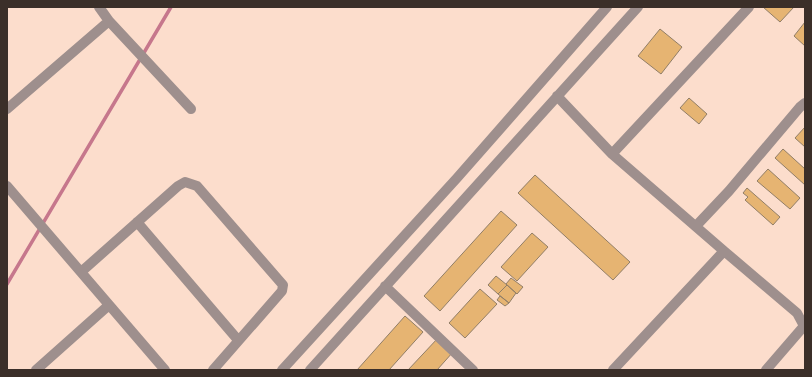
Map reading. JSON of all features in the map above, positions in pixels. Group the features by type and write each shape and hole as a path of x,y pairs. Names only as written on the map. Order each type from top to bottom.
{"street":[{"path":"99,7 109,21 191,109"},
{"path":"282,370 457,178 607,7"},
{"path":"310,370 638,7"},
{"path":"612,154 749,7"},
{"path":"7,109 109,21"},
{"path":"558,96 612,154 798,313 804,326 766,370"},
{"path":"696,226 729,192 800,107 805,103"},
{"path":"81,272 178,186 185,182 197,186 283,285 282,292 213,370"},
{"path":"7,186 165,370"},
{"path":"137,222 238,340"},
{"path":"613,370 724,251"},
{"path":"385,286 473,370"},
{"path":"37,370 109,305"}],"building":[{"path":"763,7 794,7 780,22"},
{"path":"805,22 805,46 794,36"},
{"path":"660,29 682,47 661,74 638,56"},
{"path":"689,98 707,114 699,124 680,108"},
{"path":"805,127 805,147 795,138"},
{"path":"783,149 805,169 805,185 775,158"},
{"path":"768,169 800,198 790,209 757,181"},
{"path":"535,175 630,262 613,280 518,193"},
{"path":"747,188 780,217 773,225 745,200 748,197 743,193"},
{"path":"501,211 517,225 440,311 424,296"},
{"path":"532,233 548,247 517,281 501,267"},
{"path":"496,276 507,285 498,294 488,285"},
{"path":"511,278 523,287 517,294 506,284"},
{"path":"507,285 516,293 509,303 498,294"},
{"path":"480,289 497,304 465,338 449,323"},
{"path":"500,296 509,303 505,306 497,300"},
{"path":"405,316 423,332 389,370 357,370"},
{"path":"438,338 453,352 437,370 408,370"}],"waterway":[{"path":"7,284 171,7"}]}
